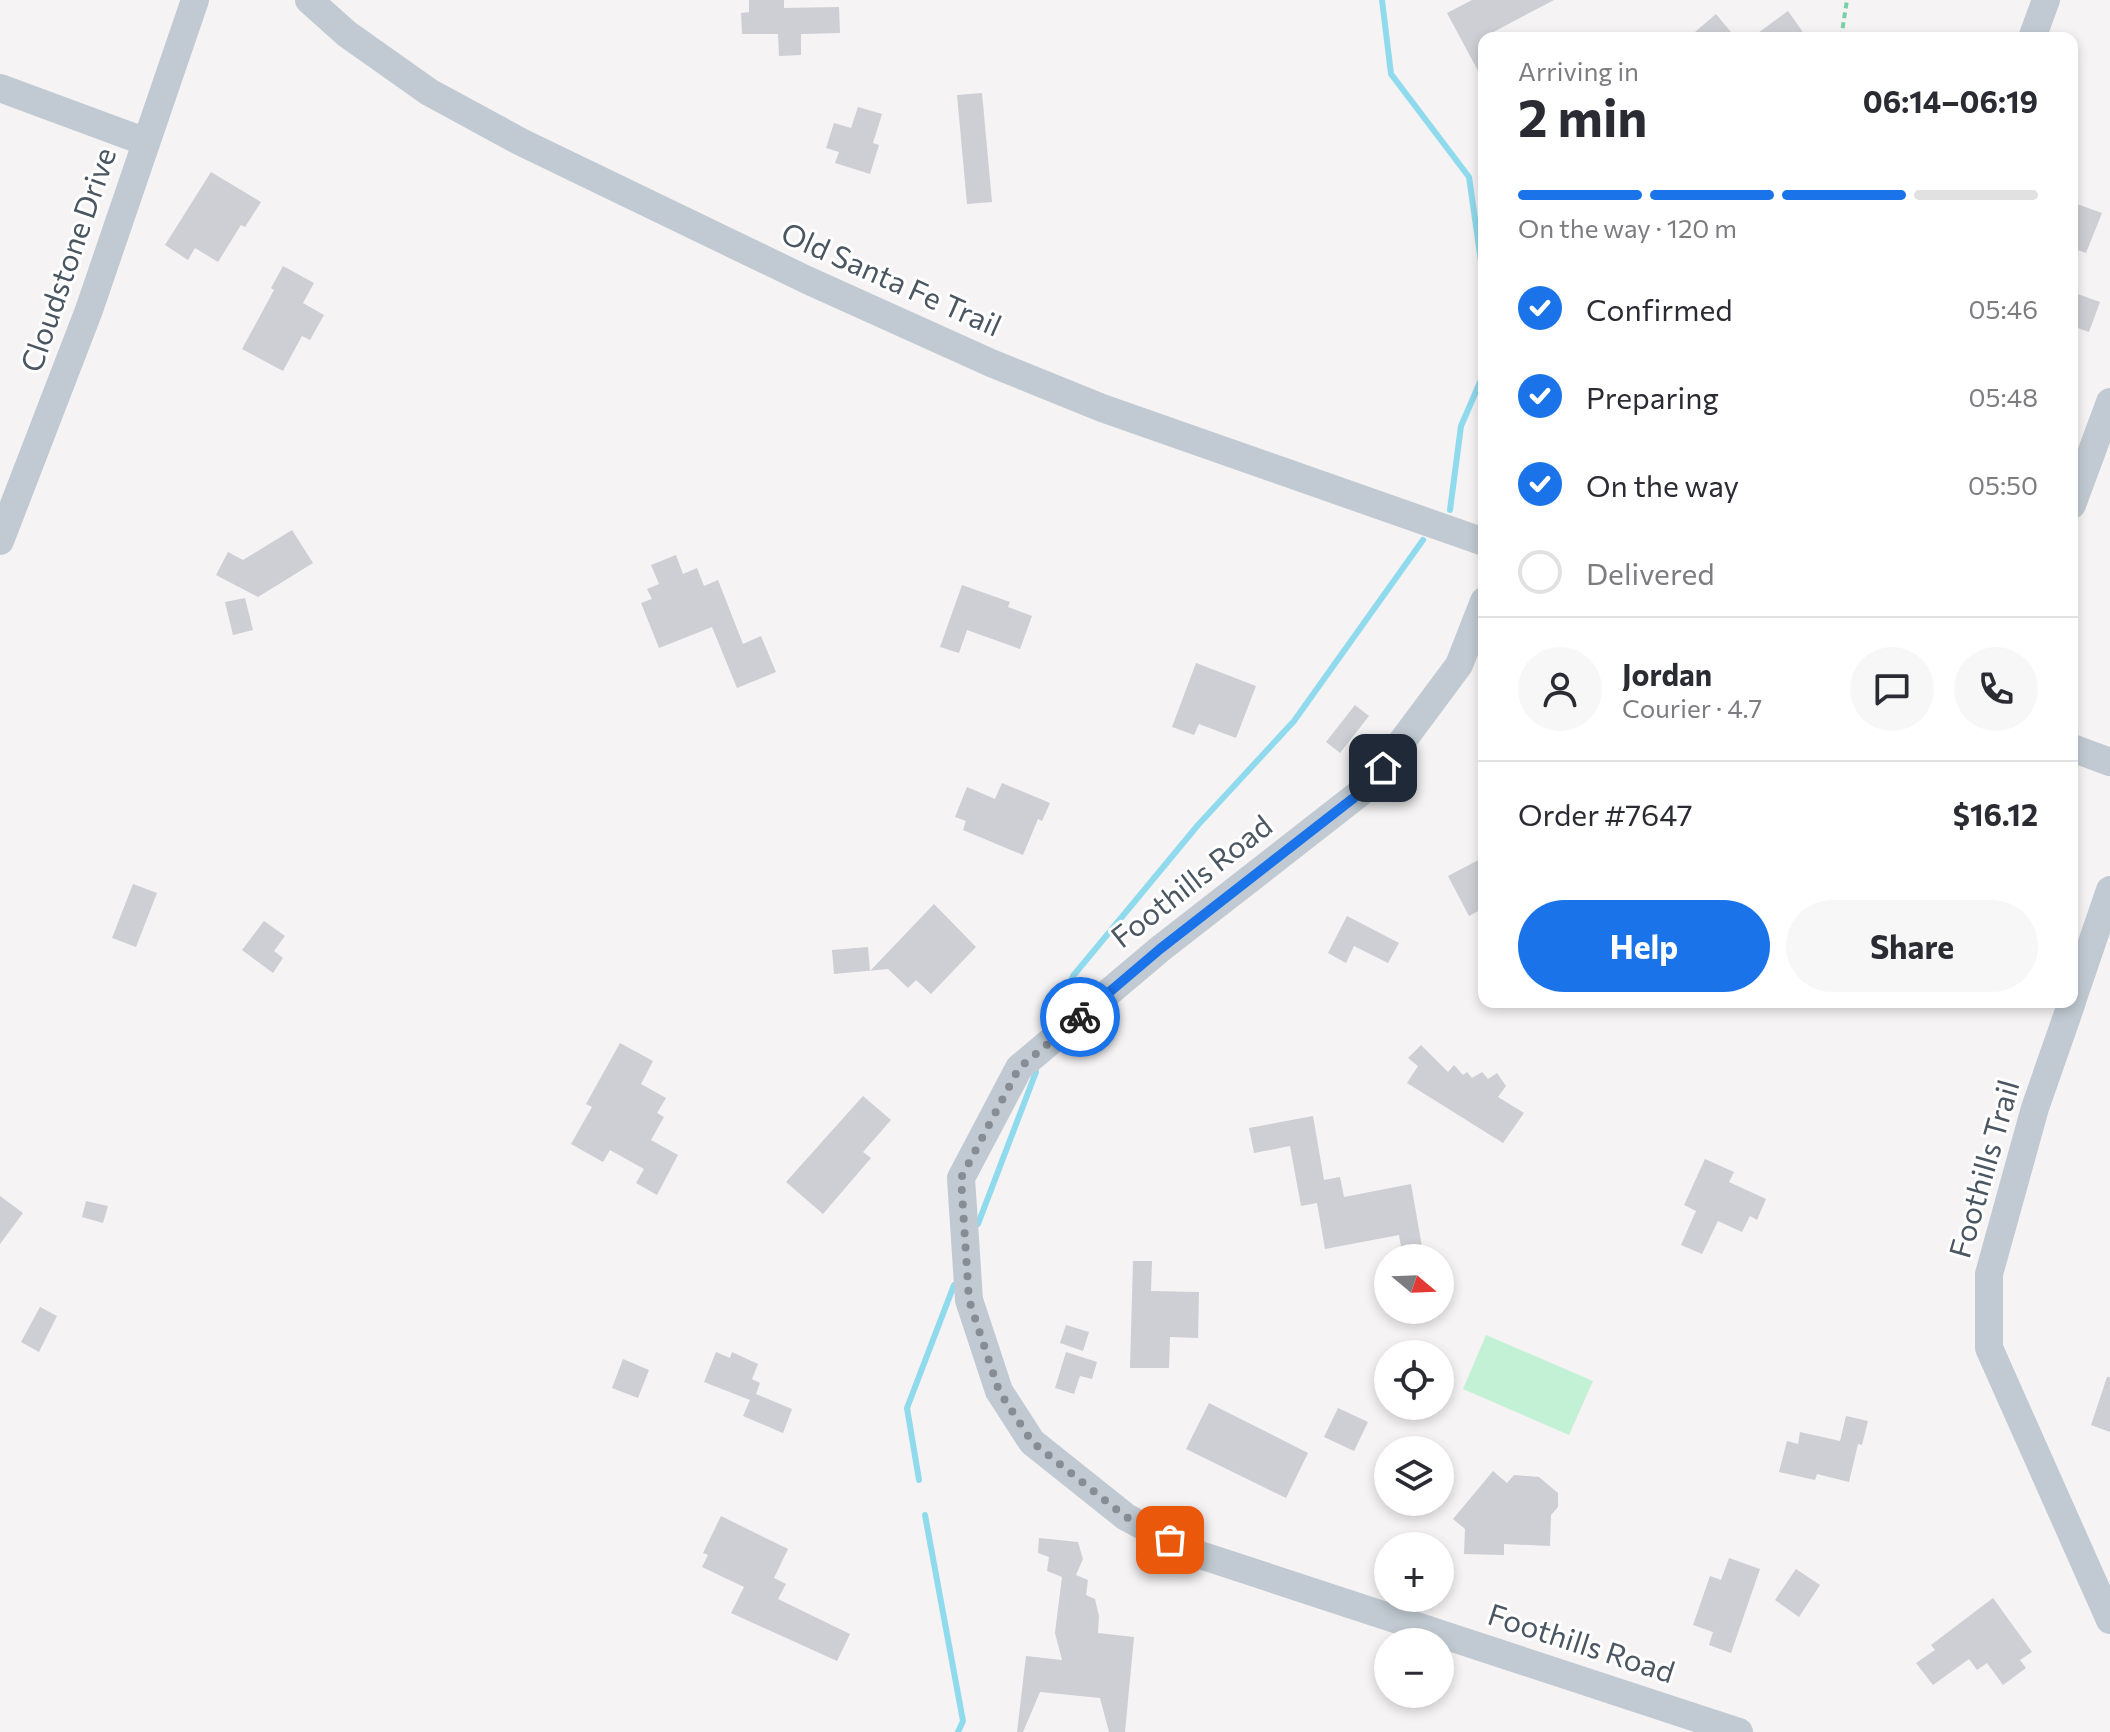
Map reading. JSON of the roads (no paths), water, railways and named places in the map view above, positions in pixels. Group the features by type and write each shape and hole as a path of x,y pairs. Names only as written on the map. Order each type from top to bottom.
{"street":[{"name":"Cloudstone Drive","path":"0,541 59,391 195,0"},
{"name":"Old Santa Fe Trail","path":"309,0 347,34 429,92 521,142 807,280 991,363 1088,402 1478,540"},
{"path":"2034,32 2046,0"},
{"path":"0,88 146,142"},
{"path":"2078,489 2110,402"},
{"name":"Foothills Road","path":"1478,616 1459,665 1369,786 1160,949 1019,1068 961,1178 969,1300 999,1391 1032,1442 1126,1517 1191,1552 1739,1732"},
{"path":"2078,750 2110,762"},
{"name":"Foothills Trail","path":"2078,984 2110,890"},
{"name":"Foothills Trail","path":"2070,1008 2035,1108 1989,1274 1989,1348 2110,1620"}],"waterway":[{"path":"1382,0 1391,74 1469,177 1478,240"},
{"path":"1450,510 1461,426 1478,387"},
{"path":"1057,1017 1073,976 1198,825 1294,721 1423,540"},
{"path":"978,1224 1036,1072"},
{"path":"919,1480 907,1408 954,1285"},
{"path":"925,1515 963,1721 958,1732"}]}
